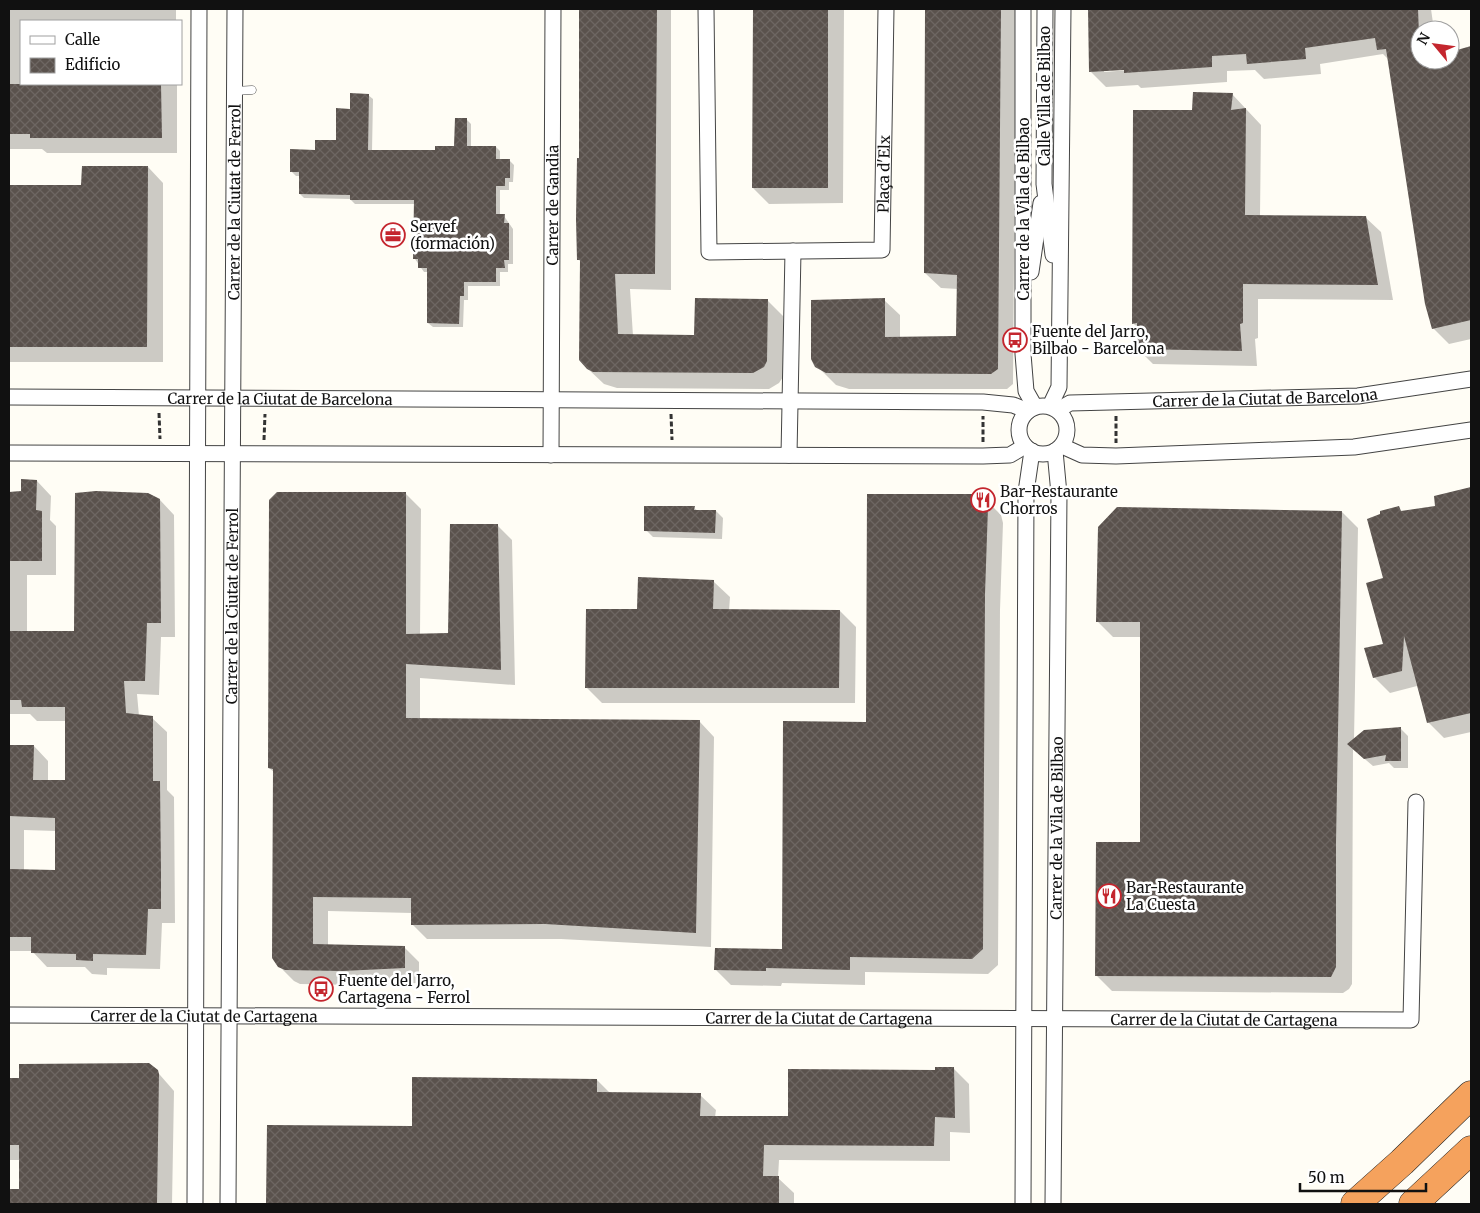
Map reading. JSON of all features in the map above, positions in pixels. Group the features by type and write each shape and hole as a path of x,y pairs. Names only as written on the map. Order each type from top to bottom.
{"highway":[{"path":"1355,1204 1471,1096"},
{"path":"1413,1204 1471,1150"}],"street":[{"path":"195,1204 199,9"},
{"name":"Carrer de la Ciutat de Ferrol","path":"228,1204 235,9"},
{"name":"Carrer de Gandia","path":"551,400 553,9"},
{"name":"Plaça d'Elx","path":"706,9 710,252 882,250 886,9"},
{"name":"Carrer de la Vila de Bilbao","path":"1023,9 1023,320 1026,391 1031,409"},
{"name":"Calle Villa de Bilbao","path":"1045,9 1044,184 1060,319"},
{"path":"1054,408 1059,387 1063,9"},
{"name":"Calle Villa de Bilbao","path":"1023,320 1044,184"},
{"path":"789,455 793,251"},
{"name":"Carrer de la Ciutat de Barcelona","path":"1054,408 1070,403 1358,396 1471,379"},
{"name":"Carrer de la Ciutat de Barcelona","path":"9,397 983,402 1031,409"},
{"path":"551,400 551,455"},
{"path":"9,453 983,456 1010,455 1028,449 1049,454 1059,448 1068,431 1063,416 1054,408 1031,409 1019,424 1021,440 1028,449"},
{"path":"1059,448 1082,455 1116,456 1354,447 1471,430"},
{"name":"Carrer de la Vila de Bilbao","path":"1053,1204 1059,448"},
{"name":"Carrer de la Vila de Bilbao","path":"1023,1204 1026,492 1028,449"},
{"name":"Carrer de la Ciutat de Cartagena","path":"9,1015 1411,1020 1416,802"}],"lane":[{"path":"234,90 252,90"}],"path":[{"path":"158,398 160,454"},
{"path":"264,454 265,398"},
{"path":"671,401 672,455"},
{"path":"983,402 983,456"},
{"path":"1116,403 1116,456"}],"building":[{"path":"579,9 657,9 655,274 615,274 618,334 694,335 695,298 768,299 767,361 764,367 753,373 593,372 587,369 579,360 580,260 577,260 576,219 577,158 579,158"},
{"path":"753,9 828,9 828,188 752,188"},
{"path":"925,9 1001,9 998,369 991,374 826,373 815,367 811,359 811,300 885,298 885,337 956,336 957,275 924,273"},
{"path":"1088,9 1418,9 1418,20 1410,20 1410,70 1460,70 1460,49 1471,46 1471,320 1432,329 1425,304 1386,49 1377,50 1375,38 1305,48 1306,59 1247,64 1246,54 1212,56 1212,67 1124,73 1124,70 1089,72"},
{"path":"9,84 161,85 162,138 30,138 30,134 9,134"},
{"path":"1193,92 1233,93 1231,110 1246,108 1245,215 1366,216 1378,285 1243,284 1243,323 1240,324 1242,351 1136,349 1137,323 1132,324 1133,110 1192,110"},
{"path":"350,93 369,94 368,150 435,150 435,146 454,146 455,118 467,118 467,146 496,146 496,159 510,159 510,178 505,178 505,186 496,186 496,214 505,214 504,223 509,223 509,260 504,260 505,268 496,268 496,282 464,282 464,296 460,296 459,324 427,323 427,268 418,268 418,259 413,259 414,200 350,200 350,195 299,194 299,172 290,172 290,149 315,150 315,140 336,140 336,108 350,109"},
{"path":"82,166 148,166 147,347 9,347 9,185 81,185"},
{"path":"21,479 37,480 36,510 42,511 42,561 9,561 9,492 21,491"},
{"path":"1471,487 1471,713 1427,723 1404,636 1402,671 1373,678 1364,648 1383,644 1366,583 1383,578 1367,519 1380,514 1380,511 1399,506 1401,511 1435,506 1434,496"},
{"path":"96,491 148,493 160,499 161,623 147,623 145,681 124,681 126,713 153,716 153,781 160,781 161,909 148,909 146,955 93,954 93,961 76,960 76,954 31,953 31,937 9,937 9,869 55,870 55,818 9,816 9,745 34,745 33,780 65,780 65,707 22,707 21,700 9,700 9,631 74,631 75,493"},
{"path":"277,492 406,492 406,634 448,633 450,524 498,524 501,670 406,664 406,718 700,720 696,933 545,924 411,925 411,898 313,897 313,944 405,946 405,968 342,971 285,970 278,967 272,958 273,769 268,768 269,500"},
{"path":"867,494 982,494 986,498 988,507 985,594 983,949 972,959 850,957 850,970 766,968 766,971 714,970 715,948 782,949 783,721 866,722"},
{"path":"644,506 695,506 694,510 716,510 715,533 644,531"},
{"path":"1117,507 1342,511 1336,843 1336,967 1331,977 1095,976 1096,842 1140,842 1140,622 1096,622 1098,527"},
{"path":"638,577 714,580 713,609 840,610 839,688 585,688 586,609 637,609"},
{"path":"1401,727 1401,761 1385,761 1386,755 1364,759 1347,744 1364,730"},
{"path":"149,1063 158,1070 159,1074 157,1204 9,1204 9,1189 19,1189 19,1145 9,1145 9,1078 19,1078 19,1064"},
{"path":"935,1067 954,1067 955,1118 935,1117 934,1146 764,1145 763,1176 779,1176 779,1204 266,1204 267,1125 412,1126 412,1077 597,1079 597,1092 701,1093 700,1116 788,1116 788,1069 935,1070"}],"place":[{"name":"Servef (formación)","path":"393,235"},
{"name":"Fuente del Jarro, Bilbao - Barcelona","path":"1015,340"},
{"name":"Bar-Restaurante Chorros","path":"983,500"},
{"name":"Bar-Restaurante La Cuesta","path":"1109,896"},
{"name":"Fuente del Jarro, Cartagena - Ferrol","path":"321,989"}]}
